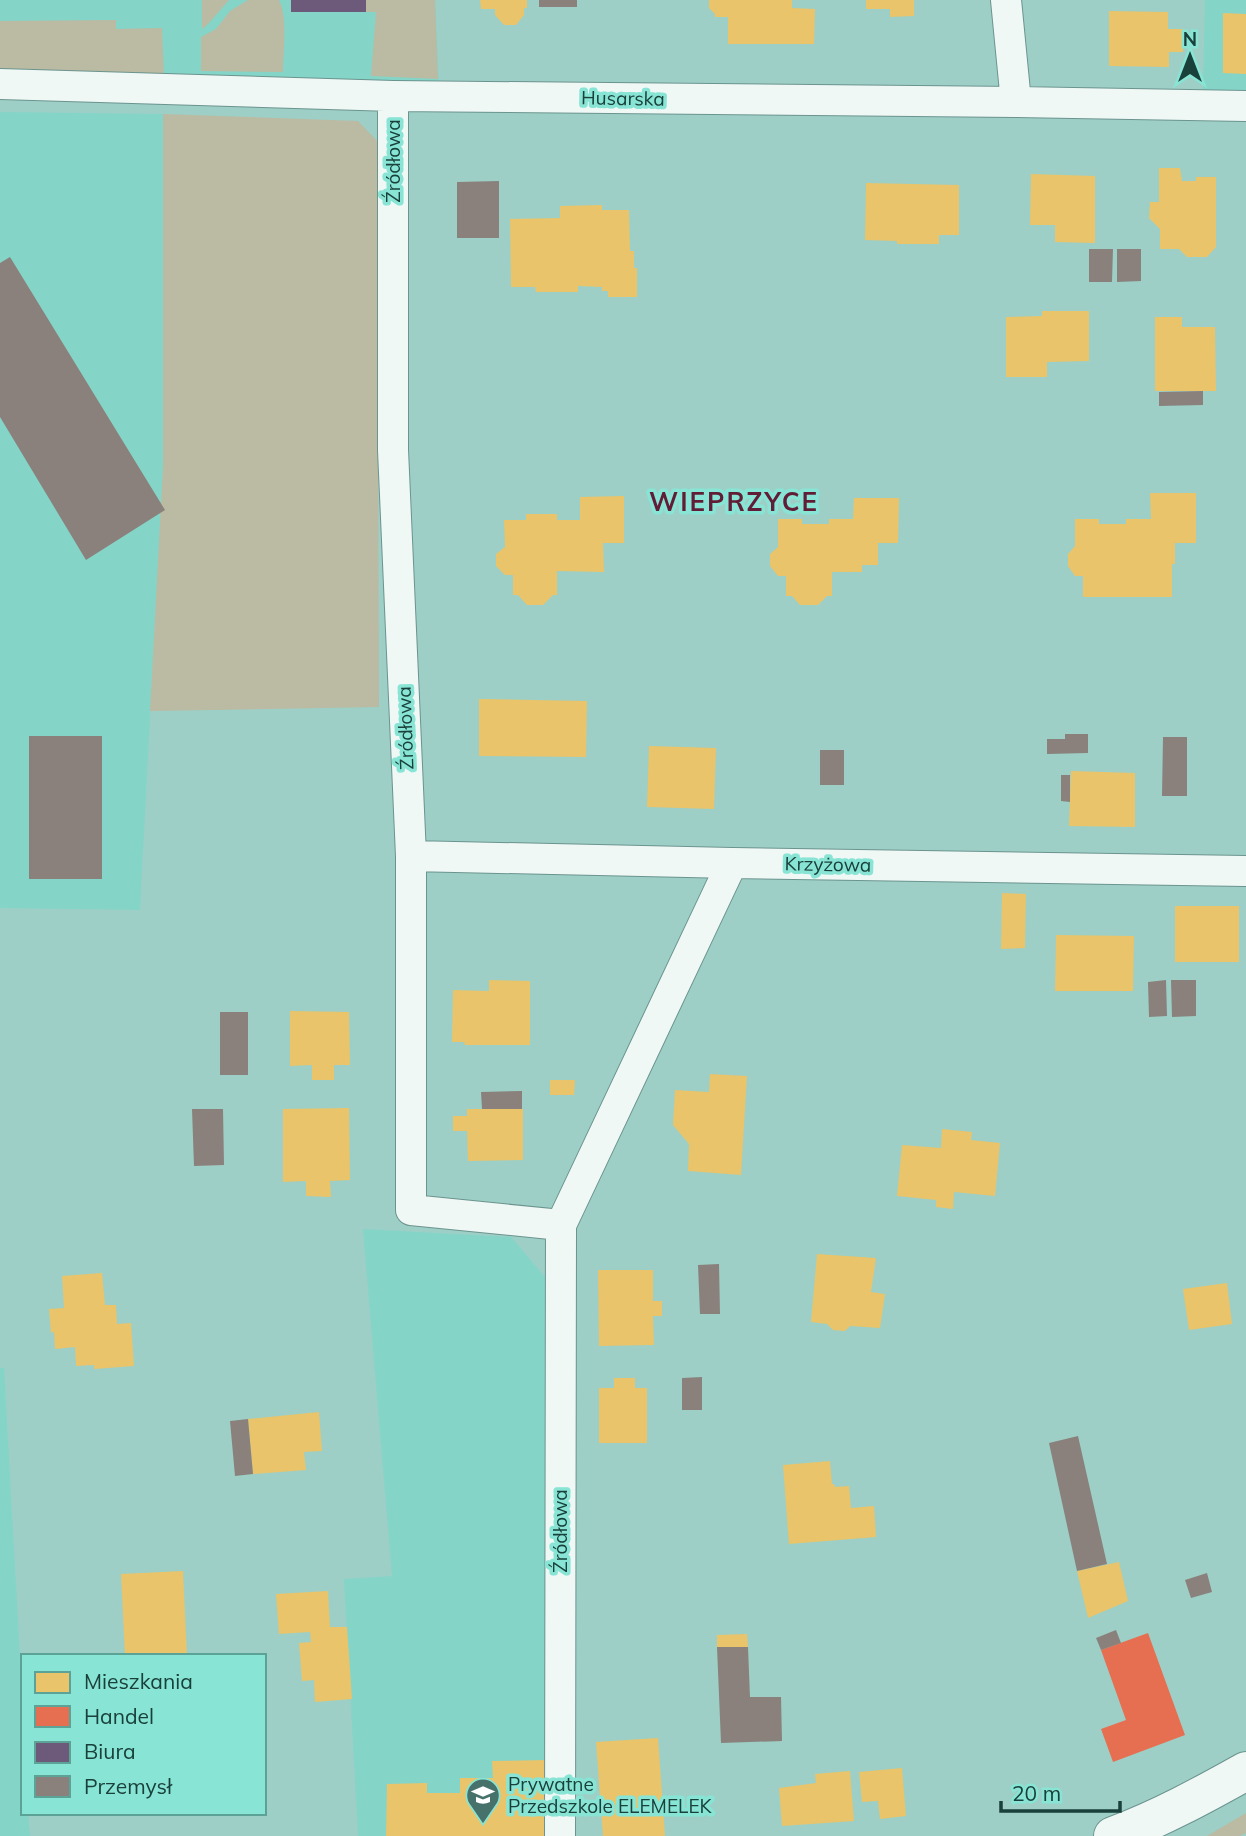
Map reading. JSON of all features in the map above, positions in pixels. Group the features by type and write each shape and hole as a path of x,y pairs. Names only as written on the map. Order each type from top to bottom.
{"main road":[{"path":"1113,1836 1201,1796 1246,1771"}],"street":[{"path":"1006,0 1016,102"},
{"name":"Husarska","path":"0,84 393,96 1246,106"},
{"name":"Źródłowa","path":"393,96 393,450 411,856 411,1210 561,1225"},
{"name":"Krzyżowa","path":"411,856 1246,871"},
{"name":"Źródłowa","path":"559,1836 561,1225 732,863"}],"shaded area":[{"path":"0,0 435,0 439,87 0,73"},
{"path":"1205,0 1246,0 1246,90 1203,90"},
{"path":"0,112 163,114 163,467 140,910 0,908"},
{"path":"363,1229 511,1237 545,1277 548,1836 358,1836 344,1579 392,1576"},
{"path":"0,1368 4,1368 21,1676 21,1815 28,1815 30,1836 0,1836"}],"green space":[{"path":"202,0 229,0 202,29"},
{"path":"248,0 279,0 284,25 283,72 201,71 201,37 216,29 230,11"},
{"path":"366,0 435,0 438,79 371,76 376,12 366,12"},
{"path":"116,20 116,29 162,28 164,77 0,73 0,21"},
{"path":"163,114 358,121 377,141 379,707 150,711 163,467"},
{"path":"1246,1813 1246,1833 1240,1836 1207,1836"}],"building: Mieszkania":[{"path":"480,0 527,0 527,8 524,8 524,15 516,25 504,25 495,15 495,9 481,9"},
{"path":"709,0 792,0 792,8 815,9 814,44 728,44 728,17 715,17 709,8"},
{"path":"866,0 914,0 914,16 890,17 890,9 866,9"},
{"path":"1109,11 1168,12 1168,29 1183,29 1183,52 1169,52 1169,67 1109,66"},
{"path":"1223,13 1246,14 1246,74 1223,73"},
{"path":"1159,168 1180,168 1182,181 1196,181 1196,177 1216,177 1216,247 1207,257 1187,257 1179,249 1160,249 1160,229 1149,218 1150,202 1159,202"},
{"path":"1031,174 1095,176 1095,243 1055,242 1055,225 1030,225"},
{"path":"866,183 959,185 959,235 939,235 939,244 897,244 897,241 865,240"},
{"path":"602,205 602,210 629,210 630,251 634,251 634,268 637,268 637,297 608,297 608,291 602,291 602,287 578,286 578,292 536,292 535,287 511,287 510,219 560,218 560,206"},
{"path":"1042,311 1089,311 1089,361 1047,362 1047,377 1006,377 1006,317 1042,316"},
{"path":"1155,317 1182,317 1182,327 1215,327 1216,391 1155,391"},
{"path":"1150,493 1196,493 1196,543 1175,543 1172,597 1083,597 1083,576 1075,576 1068,566 1068,554 1075,546 1075,519 1099,519 1099,524 1126,524 1126,519 1151,519"},
{"path":"624,496 624,543 603,543 604,572 557,571 557,595 553,595 543,605 527,605 518,595 513,595 513,575 505,575 496,566 496,554 505,547 504,520 526,520 526,514 557,514 557,520 580,520 580,497"},
{"path":"854,498 899,498 898,543 878,543 878,565 862,565 862,572 832,572 832,596 827,596 818,605 800,605 792,596 786,596 786,576 778,576 770,566 770,554 778,547 778,519 802,519 802,524 829,524 829,519 853,519"},
{"path":"479,699 587,701 586,757 479,756"},
{"path":"649,746 716,748 714,809 647,807"},
{"path":"1071,771 1135,773 1135,827 1069,826"},
{"path":"1002,893 1026,894 1025,948 1001,949"},
{"path":"1175,906 1239,906 1239,962 1175,962"},
{"path":"1056,935 1134,936 1133,991 1055,991"},
{"path":"489,980 530,981 530,1045 465,1045 464,1042 452,1042 453,990 489,991"},
{"path":"290,1011 349,1012 350,1065 334,1065 334,1080 312,1080 312,1065 290,1066"},
{"path":"710,1074 747,1076 741,1175 688,1171 689,1144 673,1125 675,1090 709,1092"},
{"path":"550,1080 575,1080 574,1095 550,1095"},
{"path":"349,1108 350,1180 330,1181 331,1197 306,1196 306,1181 283,1182 283,1109"},
{"path":"467,1109 523,1109 523,1160 468,1161 467,1131 453,1131 453,1116 467,1116"},
{"path":"942,1129 972,1132 971,1140 1000,1143 995,1196 954,1192 953,1209 936,1207 936,1200 897,1196 902,1145 941,1148"},
{"path":"817,1254 876,1258 871,1292 885,1294 880,1328 850,1326 845,1331 833,1330 827,1324 811,1322"},
{"path":"598,1270 653,1270 653,1301 662,1301 662,1316 653,1316 654,1345 599,1346"},
{"path":"102,1273 105,1305 116,1305 117,1324 131,1323 134,1366 94,1369 94,1365 76,1366 75,1347 55,1349 49,1309 64,1308 62,1276"},
{"path":"1227,1283 1232,1324 1189,1330 1183,1289"},
{"path":"614,1378 635,1378 635,1388 647,1388 647,1443 599,1443 599,1388 614,1388"},
{"path":"319,1412 322,1451 304,1452 306,1470 253,1474 248,1419"},
{"path":"830,1461 832,1484 835,1487 849,1486 851,1508 874,1506 876,1537 789,1544 783,1465"},
{"path":"1119,1562 1128,1601 1088,1618 1077,1571"},
{"path":"183,1571 187,1654 125,1654 121,1574"},
{"path":"328,1591 330,1627 347,1627 352,1699 315,1702 314,1680 302,1681 299,1643 311,1642 310,1632 279,1634 276,1594"},
{"path":"747,1634 748,1647 717,1647 717,1635"},
{"path":"658,1738 665,1836 603,1836 596,1742"},
{"path":"548,1760 548,1836 386,1836 387,1784 427,1783 427,1793 460,1793 460,1778 493,1778 492,1761"},
{"path":"902,1768 906,1816 880,1819 878,1801 862,1802 859,1772"},
{"path":"850,1771 854,1821 782,1826 779,1788 816,1783 815,1774"}],"building: Handel":[{"path":"1148,1633 1185,1735 1113,1762 1101,1729 1126,1720 1101,1650"}],"building: Biura":[{"path":"291,0 366,0 366,12 291,12"}],"building: Przemysł":[{"path":"539,0 577,0 577,7 539,7"},
{"path":"499,181 499,238 457,238 457,182"},
{"path":"1089,249 1113,249 1112,282 1089,282"},
{"path":"1117,249 1141,249 1141,281 1117,282"},
{"path":"10,257 165,510 86,560 0,417 0,263"},
{"path":"1203,391 1203,405 1159,406 1159,392"},
{"path":"1065,734 1088,734 1088,753 1047,754 1047,739 1065,739"},
{"path":"29,736 102,736 102,879 29,879"},
{"path":"1163,737 1187,737 1187,796 1162,796"},
{"path":"820,750 844,750 844,785 820,785"},
{"path":"1061,775 1070,775 1070,802 1061,801"},
{"path":"1166,980 1167,1016 1149,1017 1148,982"},
{"path":"1171,980 1196,980 1196,1016 1172,1017"},
{"path":"220,1012 248,1012 248,1075 220,1075"},
{"path":"522,1091 522,1109 482,1109 481,1092"},
{"path":"192,1109 223,1109 224,1165 194,1166"},
{"path":"719,1264 720,1314 700,1314 698,1265"},
{"path":"702,1377 702,1410 682,1410 682,1378"},
{"path":"248,1419 253,1474 235,1476 230,1421"},
{"path":"1078,1436 1107,1564 1077,1571 1049,1443"},
{"path":"1207,1573 1212,1592 1191,1598 1185,1580"},
{"path":"1116,1630 1121,1643 1101,1650 1096,1638"},
{"path":"717,1647 748,1647 750,1697 781,1697 782,1741 721,1743"}],"place":[{"name":"Prywatne Przedszkole ELEMELEK","path":"483,1825"}],"district":[{"name":"WIEPRZYCE","path":"734,502"}]}
